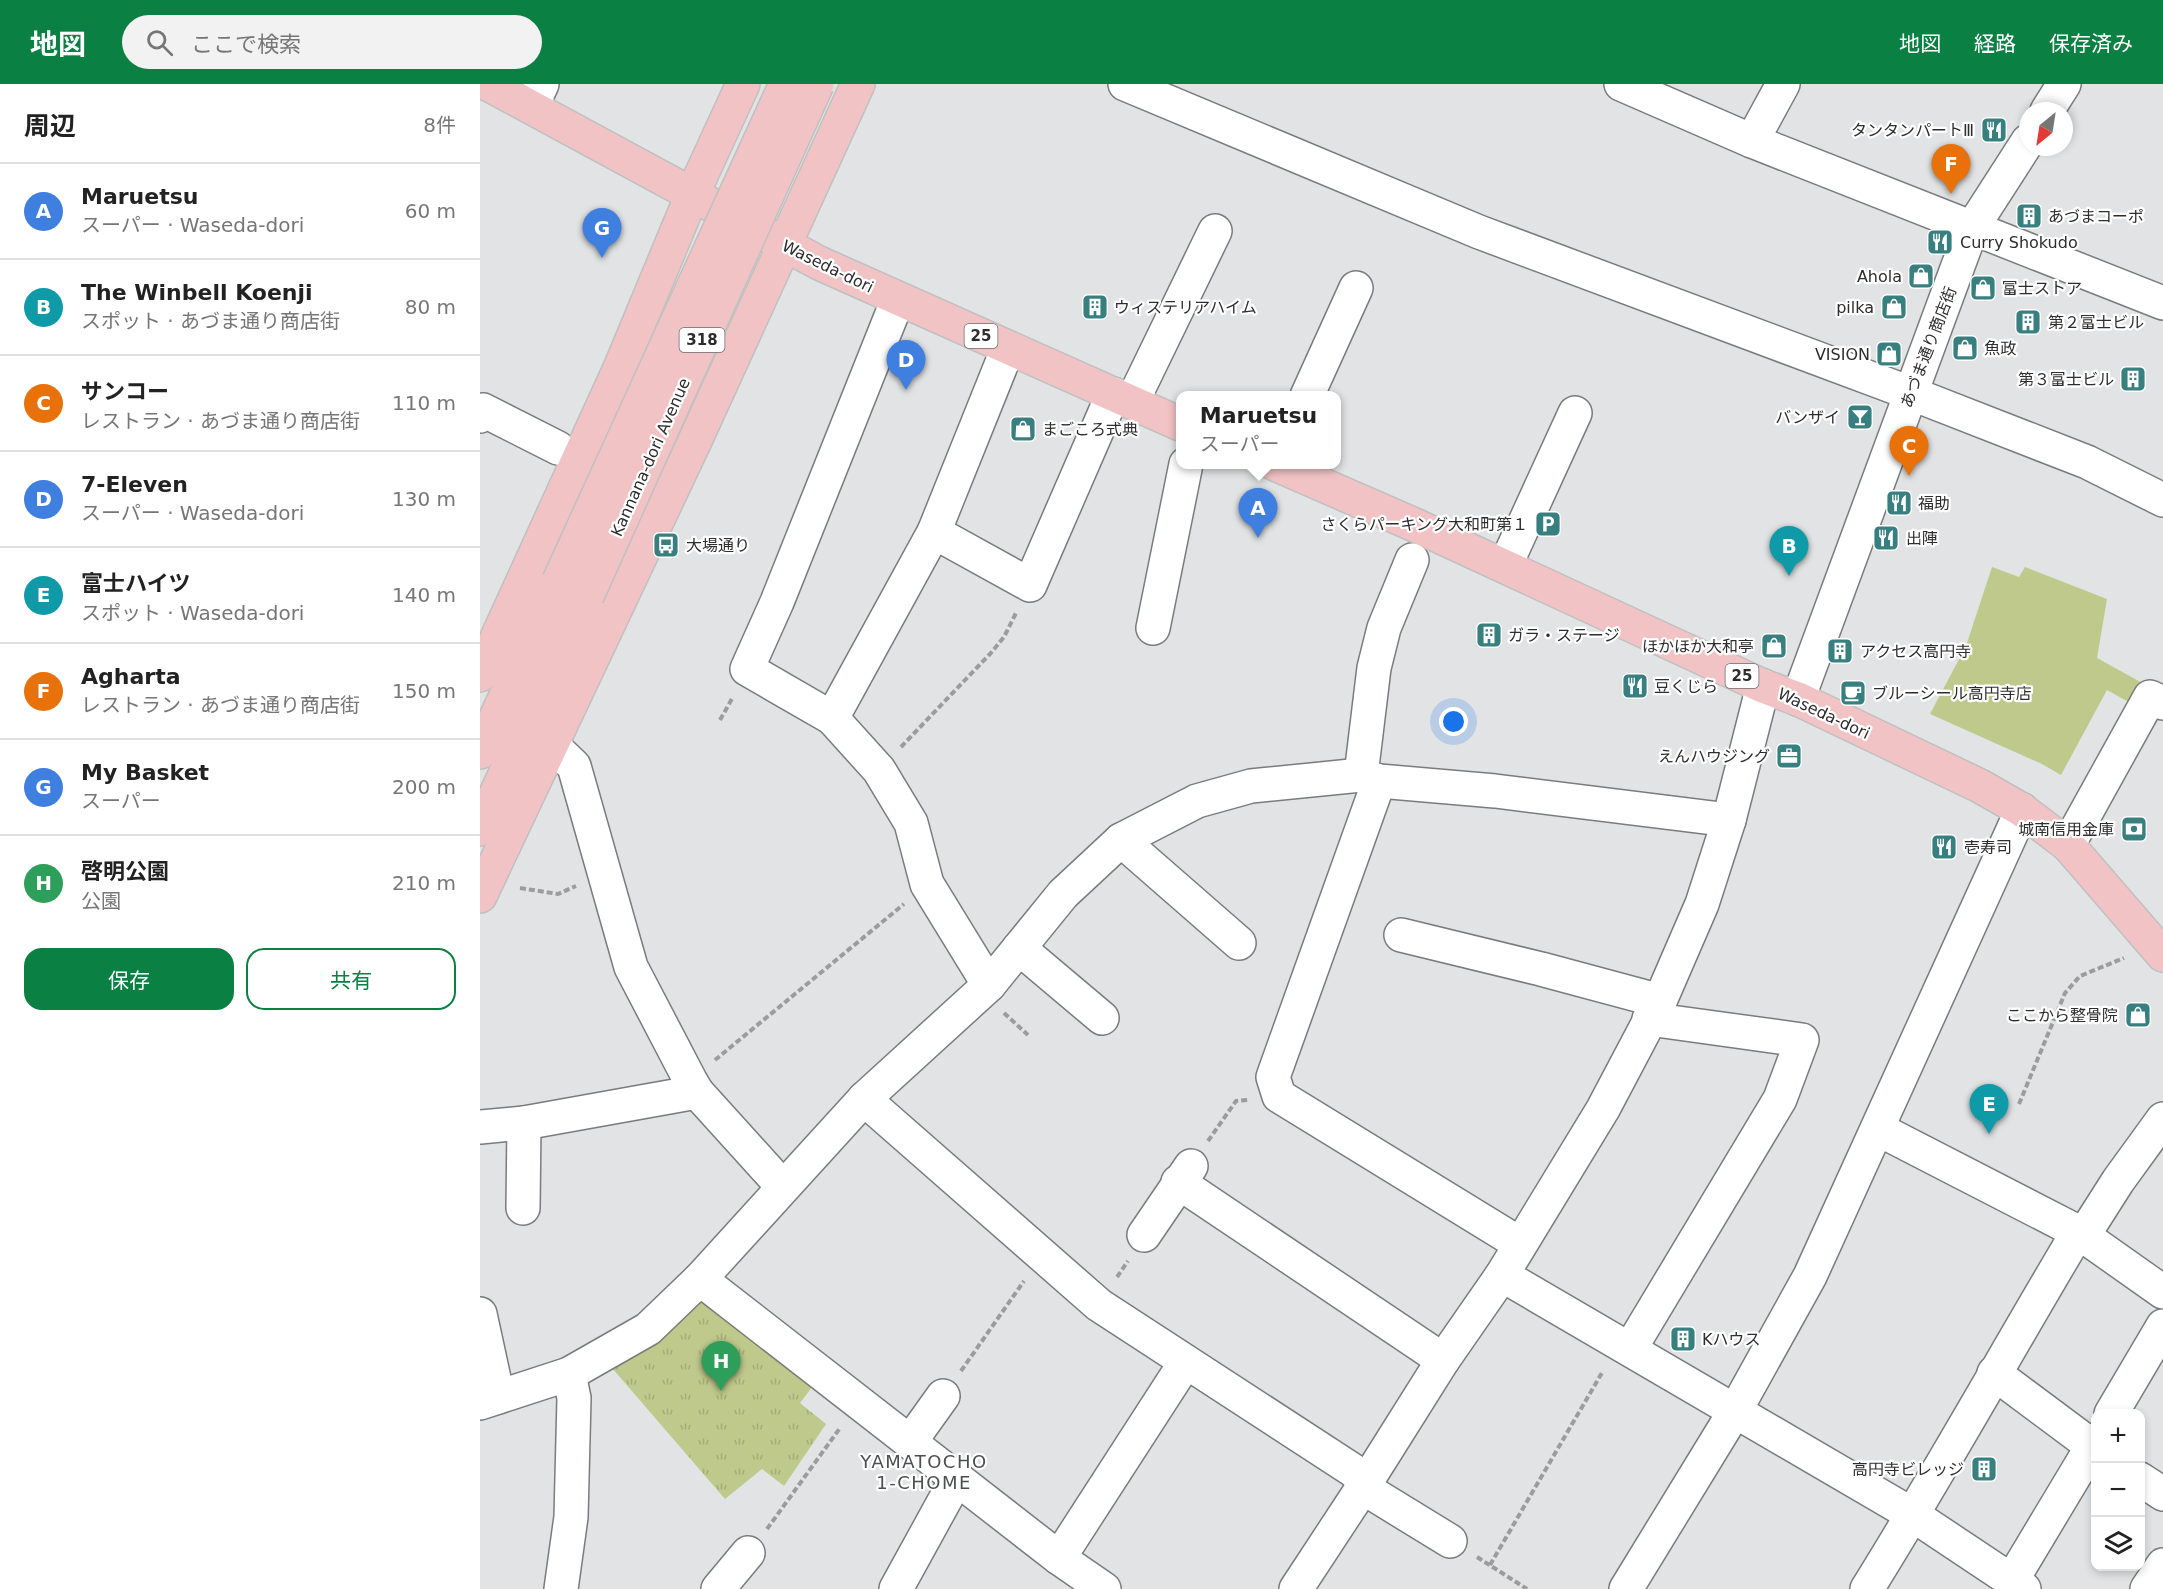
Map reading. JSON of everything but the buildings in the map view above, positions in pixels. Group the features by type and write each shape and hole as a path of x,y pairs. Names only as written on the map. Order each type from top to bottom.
{"main road":[{"name":"Waseda-dori","path":"488,84 537,95 692,195 819,263 1176,422"},
{"path":"480,675 621,366 692,195 743,84"},
{"name":"Kannana-dori Avenue","path":"480,830 573,588 786,84"},
{"name":"Kannana-dori Avenue","path":"480,752 573,588 818,84"},
{"path":"483,889 858,84"},
{"name":"Waseda-dori","path":"1285,469 1505,566 1763,686 1798,699 1980,786 2022,810 2068,845 2163,955"}],"street":[{"path":"1125,84 1479,232 1910,393 2087,462 2163,500"},
{"path":"1622,84 1752,141 2163,303"},
{"path":"1752,141 1783,84"},
{"path":"2053,102 2064,84"},
{"name":"あづま通り商店街","path":"1798,699 1972,228 2019,155"},
{"path":"934,532 1030,585 1123,398 1215,231"},
{"path":"1309,391 1356,288"},
{"path":"898,299 777,603 747,669 832,718 879,770 911,823 927,884 989,985"},
{"path":"832,718 934,532 1008,348"},
{"path":"480,416 483,410 558,448"},
{"path":"1505,566 1575,413"},
{"path":"1153,628 1185,469"},
{"path":"1412,560 1384,628 1374,668 1370,778 1273,1077 1279,1096 1520,1244"},
{"path":"1296,1589 1443,1360 1502,1275 1603,1109 1654,1010 1702,904 1729,820 1763,686"},
{"path":"2068,845 2150,697 2163,703"},
{"path":"552,745 574,766 631,967 694,1086 783,1187"},
{"path":"480,1314 489,1400 569,1374 648,1329 700,1279 864,1099 989,985 1063,894 1121,840 1197,801 1251,786 1370,778 1729,820"},
{"path":"1626,1589 1735,1411 1810,1276 2022,810"},
{"path":"1121,840 1239,943"},
{"path":"1401,935 1541,969 1654,1010 1802,1040 1780,1099 1624,1346"},
{"path":"1019,948 1102,1018"},
{"path":"480,1127 524,1123 694,1086"},
{"path":"864,1099 1099,1305 1354,1471 1375,1495 1450,1540"},
{"path":"1867,1589 1913,1515 1994,1373 2080,1234 2163,1119"},
{"path":"523,1208 524,1123"},
{"path":"1878,1129 2080,1234 2163,1292"},
{"path":"1144,1235 1185,1174 1443,1360"},
{"path":"1502,1275 1913,1515 2018,1584 2091,1450"},
{"path":"700,1279 1092,1586"},
{"path":"2113,1409 2163,1326"},
{"path":"1059,1558 1185,1363"},
{"path":"1994,1373 2091,1443"},
{"path":"561,1589 571,1517 574,1398 569,1374"},
{"path":"910,1442 943,1396"},
{"path":"896,1589 957,1478"},
{"path":"2145,1482 2163,1494"},
{"path":"718,1589 748,1553"},
{"path":"2147,1589 2163,1565"}],"path":[{"path":"879,770 1004,637 1030,585"},
{"path":"483,889 558,894 605,875"},
{"path":"694,1086 927,884"},
{"path":"2019,1104 2065,993 2080,976 2127,957"},
{"path":"1185,1174 1236,1101 1279,1096"},
{"path":"1099,1305 1144,1235"},
{"path":"943,1396 1042,1256"},
{"path":"1490,1565 1624,1346"},
{"path":"748,1553 782,1511 858,1402"},
{"path":"1450,1540 1527,1589"}],"green space":[{"path":"1992,567 2019,577 2025,567 2107,599 2097,658 2146,685 2134,705 2107,690 2061,775 2042,764 1930,714 1966,646"},
{"path":"700,1279 819,1378 800,1403 826,1424 784,1486 762,1469 725,1499 606,1361"}],"place":[{"name":"タンタンパートⅢ","path":"1994,130"},
{"name":"Agharta","path":"1951,194"},
{"name":"あづまコーポ","path":"2029,216"},
{"name":"Curry Shokudo","path":"1940,242"},
{"name":"My Basket","path":"602,258"},
{"name":"Ahola","path":"1921,276"},
{"name":"富士ストア","path":"1983,288"},
{"name":"ウィステリアハイム","path":"1095,307"},
{"name":"pilka","path":"1894,307"},
{"name":"第２富士ビル","path":"2028,322"},
{"name":"魚政","path":"1965,348"},
{"name":"VISION","path":"1889,354"},
{"name":"第３富士ビル","path":"2133,379"},
{"name":"7-Eleven","path":"906,390"},
{"name":"バンザイ","path":"1860,417"},
{"name":"まごころ式典","path":"1023,429"},
{"name":"サンコー","path":"1909,476"},
{"name":"福助","path":"1899,503"},
{"name":"さくらパーキング大和町第１","path":"1548,524"},
{"name":"Maruetsu","path":"1258,538"},
{"name":"出陣","path":"1886,538"},
{"name":"大場通り","path":"666,545"},
{"name":"The Winbell Koenji","path":"1789,576"},
{"name":"ガラ・ステージ","path":"1489,635"},
{"name":"ほかほか大和亭","path":"1774,646"},
{"name":"アクセス高円寺","path":"1840,651"},
{"name":"豆くじら","path":"1635,686"},
{"name":"ブルーシール高円寺店","path":"1853,693"},
{"name":"えんハウジング","path":"1789,756"},
{"name":"城南信用金庫","path":"2134,829"},
{"name":"壱寿司","path":"1944,847"},
{"name":"ここから整骨院","path":"2138,1015"},
{"name":"富士ハイツ","path":"1989,1134"},
{"name":"Kハウス","path":"1683,1339"},
{"name":"啓明公園","path":"721,1391"},
{"name":"高円寺ビレッジ","path":"1984,1469"}],"district":[{"name":"YAMATOCHO 1-CHOME","path":"924,1472"}]}
